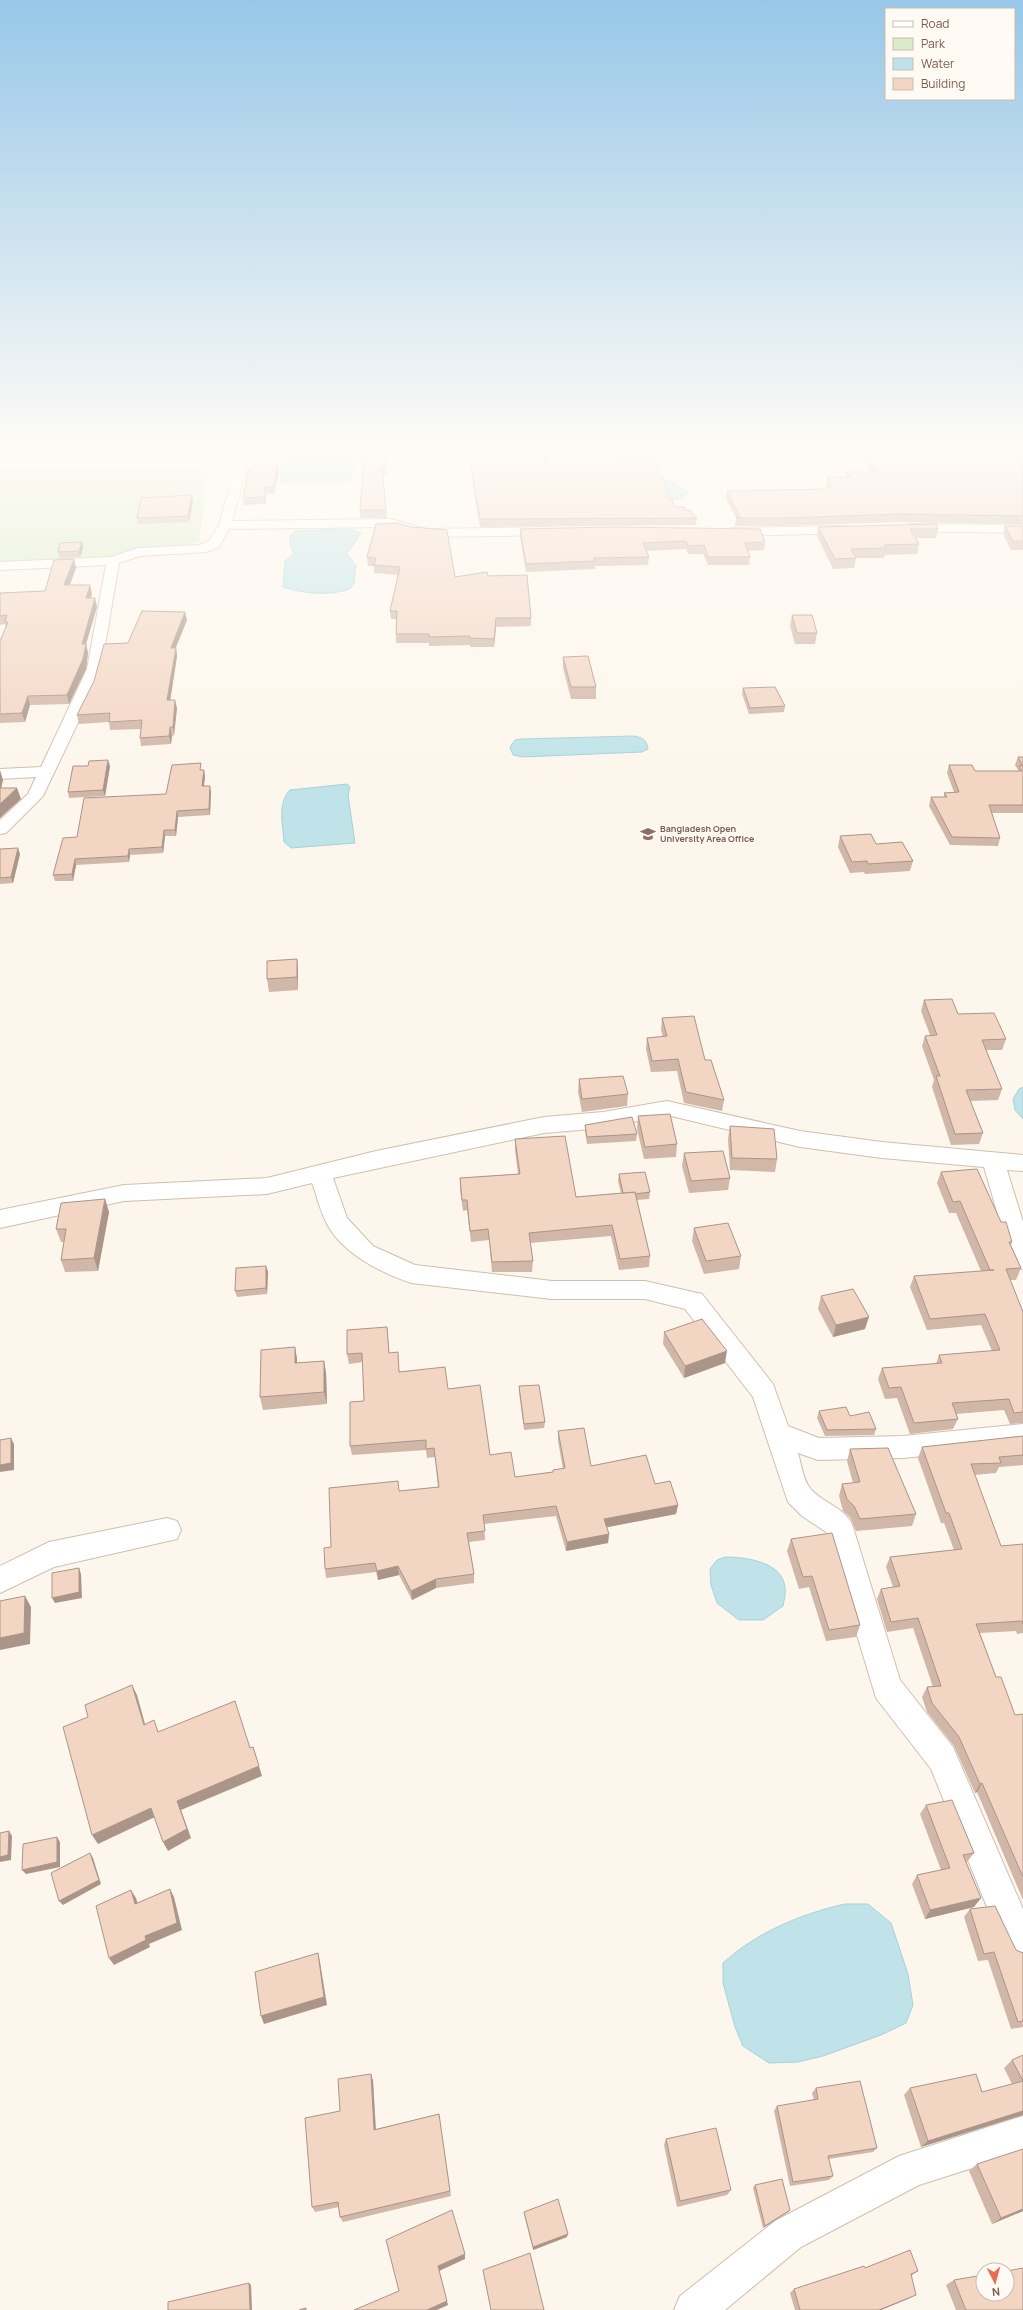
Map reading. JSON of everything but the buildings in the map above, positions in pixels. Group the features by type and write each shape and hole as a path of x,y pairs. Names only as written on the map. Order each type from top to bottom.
{"street":[{"path":"0,566 113,561 133,554"},
{"path":"0,829 35,796 94,669 113,561"},
{"path":"0,774 46,772"},
{"path":"0,1219 124,1193 267,1186 376,1159 544,1126 602,1120 667,1108 800,1139 882,1150 1023,1163"},
{"path":"993,1160 1023,1260"},
{"path":"320,1173 337,1222 364,1252 412,1274 552,1290 645,1290 693,1300 764,1392 798,1494 812,1508 838,1524 887,1688 942,1758 999,1895 1023,1945"},
{"path":"778,1433 818,1449 903,1447 1023,1435"},
{"path":"0,1580 49,1555 167,1530"},
{"path":"694,2310 788,2234 912,2170 1023,2134"}],"green space":[{"path":"0,554 141,554 110,560 0,564"}],"water":[{"path":"294,554 347,554 356,565 354,583 350,589 334,593 308,593 283,587 285,561"},
{"path":"633,736 643,739 648,749 642,752 523,757 513,755 510,747 515,740 521,739"},
{"path":"347,784 350,787 348,795 355,843 291,848 284,842 282,808 283,802 290,790"},
{"path":"1023,1087 1023,1119 1015,1110 1013,1099 1019,1089"},
{"path":"725,1557 742,1558 761,1562 777,1571 782,1578 785,1587 783,1606 763,1620 739,1620 717,1603 711,1585 710,1569 717,1560"},
{"path":"845,1904 868,1904 891,1923 908,1974 913,2005 906,2023 881,2035 823,2056 798,2062 769,2063 743,2046 735,2027 723,1983 723,1963 750,1942 765,1933 812,1913"}],"place":[{"name":"Bangladesh Open University Area Office","path":"648,834"}]}
